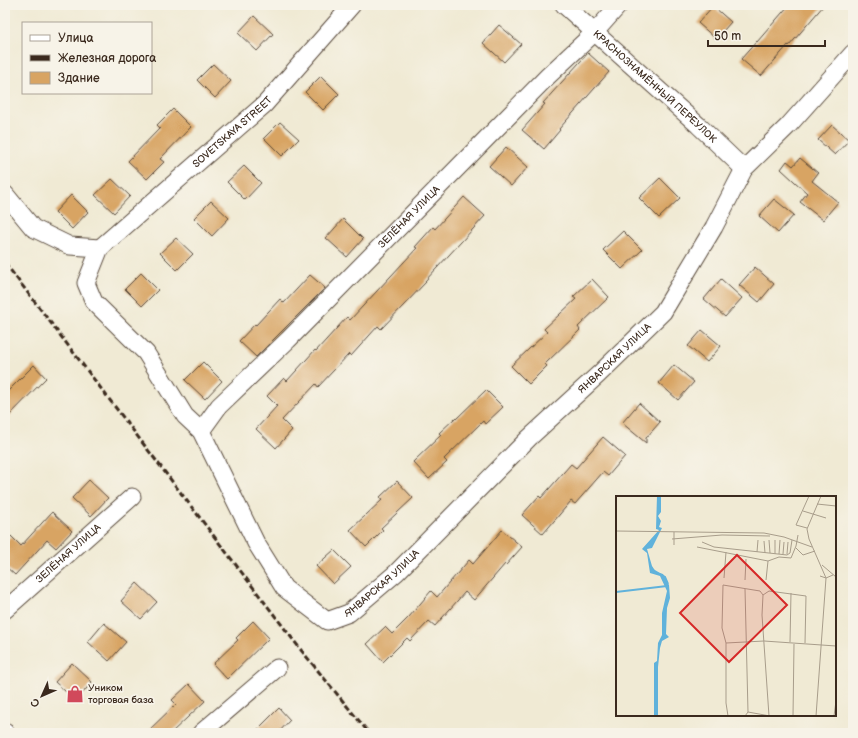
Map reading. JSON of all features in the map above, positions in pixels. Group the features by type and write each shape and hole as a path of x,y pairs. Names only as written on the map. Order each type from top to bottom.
{"street":[{"name":"SOVETSKAYA STREET","path":"100,248 265,104 352,5"},
{"name":"КРАСНОЗНАМЁННЫЙ ПЕРЕУЛОК","path":"564,5 698,125 744,169"},
{"name":"ЗЕЛЁНАЯ УЛИЦА","path":"201,431 219,406 288,340 548,76 595,32 619,5"},
{"name":"ЯНВАРСКАЯ УЛИЦА","path":"201,431 256,543 284,588 327,621 349,613 396,573 529,438 599,374 663,312 714,227 744,169 788,126 853,53"},
{"path":"5,194 33,228 70,246 100,248 86,283 94,302 146,354 185,416 201,431"},
{"name":"ЗЕЛЁНАЯ УЛИЦА","path":"5,610 132,497"},
{"path":"200,733 276,668"}],"building":[{"path":"789,5 824,5 761,76 741,59"},
{"path":"713,6 731,22 716,39 698,23"},
{"path":"254,16 273,34 257,51 238,33"},
{"path":"499,25 521,44 504,62 483,43"},
{"path":"588,53 609,72 559,129 560,130 544,149 522,130 545,104 543,103"},
{"path":"213,64 231,81 215,98 197,80"},
{"path":"321,76 339,94 323,110 305,92"},
{"path":"173,109 191,127 160,159 164,162 147,179 128,161 160,128 157,125"},
{"path":"280,122 299,139 282,156 264,138"},
{"path":"832,125 849,140 835,155 818,140"},
{"path":"506,147 528,167 511,186 489,166"},
{"path":"800,158 818,173 812,181 838,202 823,220 800,202 807,193 781,169 787,161 793,166"},
{"path":"244,166 261,183 245,200 227,182"},
{"path":"660,178 680,198 659,218 639,198"},
{"path":"112,179 130,196 114,213 95,195"},
{"path":"71,195 88,212 72,229 55,212"},
{"path":"464,197 485,216 425,281 426,282 381,329 378,326 351,356 349,354 318,387 316,384 282,420 292,430 276,448 256,429 277,406 267,396 284,378 287,381 347,317 350,320 417,248 415,247 433,227 435,229"},
{"path":"774,199 794,215 778,233 759,216"},
{"path":"211,201 229,218 212,236 194,218"},
{"path":"343,219 363,239 347,257 326,238"},
{"path":"623,231 642,250 622,269 603,250"},
{"path":"176,238 193,254 177,270 160,253"},
{"path":"755,267 774,284 759,302 739,285"},
{"path":"141,273 158,290 142,306 125,289"},
{"path":"310,275 325,288 256,357 239,341 280,299 284,303"},
{"path":"592,279 609,297 578,327 580,330 545,364 547,366 529,384 511,366 547,332 544,329 576,299 573,297"},
{"path":"721,279 742,298 725,317 704,299"},
{"path":"702,330 721,346 707,362 688,346"},
{"path":"203,362 222,381 205,399 185,380"},
{"path":"34,365 46,378 5,420 5,394"},
{"path":"674,365 694,382 678,400 659,383"},
{"path":"486,390 503,407 485,424 483,421 444,459 447,462 429,479 413,462 441,435 439,433"},
{"path":"639,403 660,422 646,438 646,443 622,423"},
{"path":"603,437 625,456 608,476 603,472 575,504 571,501 543,534 522,515 539,496 541,498 571,464 576,468"},
{"path":"89,480 108,498 91,516 72,498"},
{"path":"397,481 413,498 381,528 383,530 366,547 350,530 382,500 380,497"},
{"path":"52,512 72,531 56,548 47,540 15,575 5,566 5,542 11,536 21,546"},
{"path":"502,530 522,547 506,565 505,564 474,600 465,592 435,626 429,621 410,641 407,638 383,662 367,644 385,627 392,634 431,591 437,597 469,560 473,564"},
{"path":"334,550 351,567 333,584 316,566"},
{"path":"137,583 157,602 141,619 121,601"},
{"path":"253,621 269,638 227,679 213,664 238,640 236,638"},
{"path":"104,623 126,642 109,661 88,642"},
{"path":"72,663 92,682 76,701 55,682"},
{"path":"189,684 205,701 171,733 146,733 176,704 172,700"},
{"path":"279,708 290,720 278,733 254,733"}],"railway":[{"path":"5,263 301,650 369,733"}],"place":[{"name":"Уником торговая база","path":"75,694"}]}
